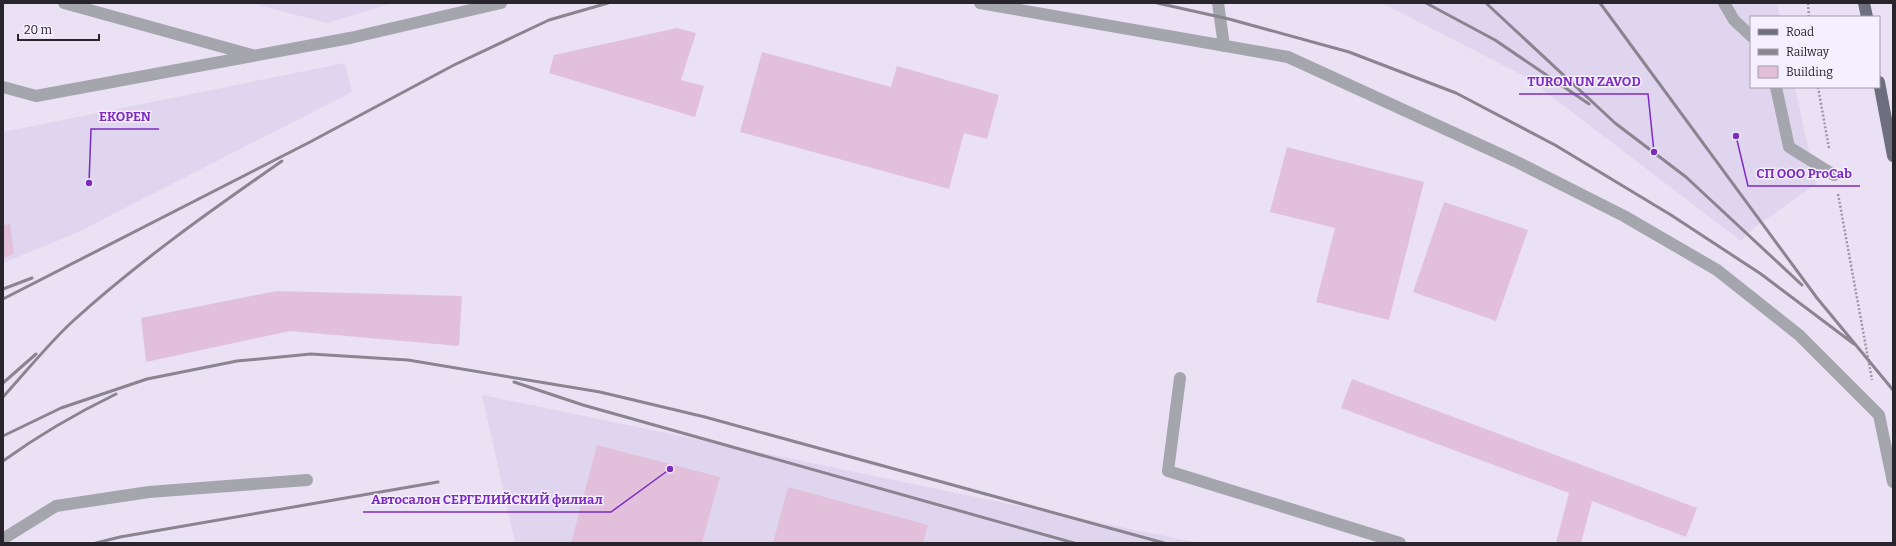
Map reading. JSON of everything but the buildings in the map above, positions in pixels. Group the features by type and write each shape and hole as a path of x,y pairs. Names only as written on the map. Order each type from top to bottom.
{"main road":[{"path":"1864,3 1867,16"},
{"path":"1880,87 1893,156"}],"lane":[{"path":"64,3 255,56"},
{"path":"3,87 36,96 350,38 501,3"},
{"path":"980,3 1288,57 1515,161 1624,216 1717,270 1799,335 1880,415 1893,482"},
{"path":"1218,3 1224,46"},
{"path":"1724,3 1734,20 1750,35"},
{"path":"1776,88 1789,147 1834,175"},
{"path":"1180,378 1168,471 1400,543"},
{"path":"3,539 56,506 149,492 307,480"}],"path":[{"path":"1808,3 1809,16"},
{"path":"1818,88 1880,415"}],"shaded area":[{"path":"250,3 393,3 327,23"},
{"path":"1382,3 1777,3 1780,16 1750,16 1750,88 1795,88 1816,184 1755,227 1741,241 1526,77"},
{"path":"345,63 352,92 74,234 3,263 3,132"},
{"path":"482,395 1199,543 515,543"}],"railway":[{"path":"3,299 310,142 454,65 549,20 608,3"},
{"path":"1157,3 1229,19 1349,52 1456,93 1555,145 1671,215 1761,274 1854,344"},
{"path":"1426,3 1495,40 1589,104"},
{"path":"1486,3 1615,123 1686,177 1802,285"},
{"path":"1600,3 1817,298 1893,390"},
{"path":"3,397 55,339 98,299 175,238 282,161"},
{"path":"3,289 32,278"},
{"path":"3,383 36,354"},
{"path":"3,436 61,408 147,379 237,361 311,354 408,360 600,392 705,417 1164,543"},
{"path":"514,382 583,405 1074,543"},
{"path":"3,461 58,425 116,394"},
{"path":"96,543 120,537 438,482"}],"place":[{"name":"СП ООО ProCab","path":"1736,136"},
{"name":"TURON UN ZAVOD","path":"1654,152"},
{"name":"EKOPEN","path":"89,183"},
{"name":"Автосалон СЕРГЕЛИЙСКИЙ филиал","path":"670,469"}]}
